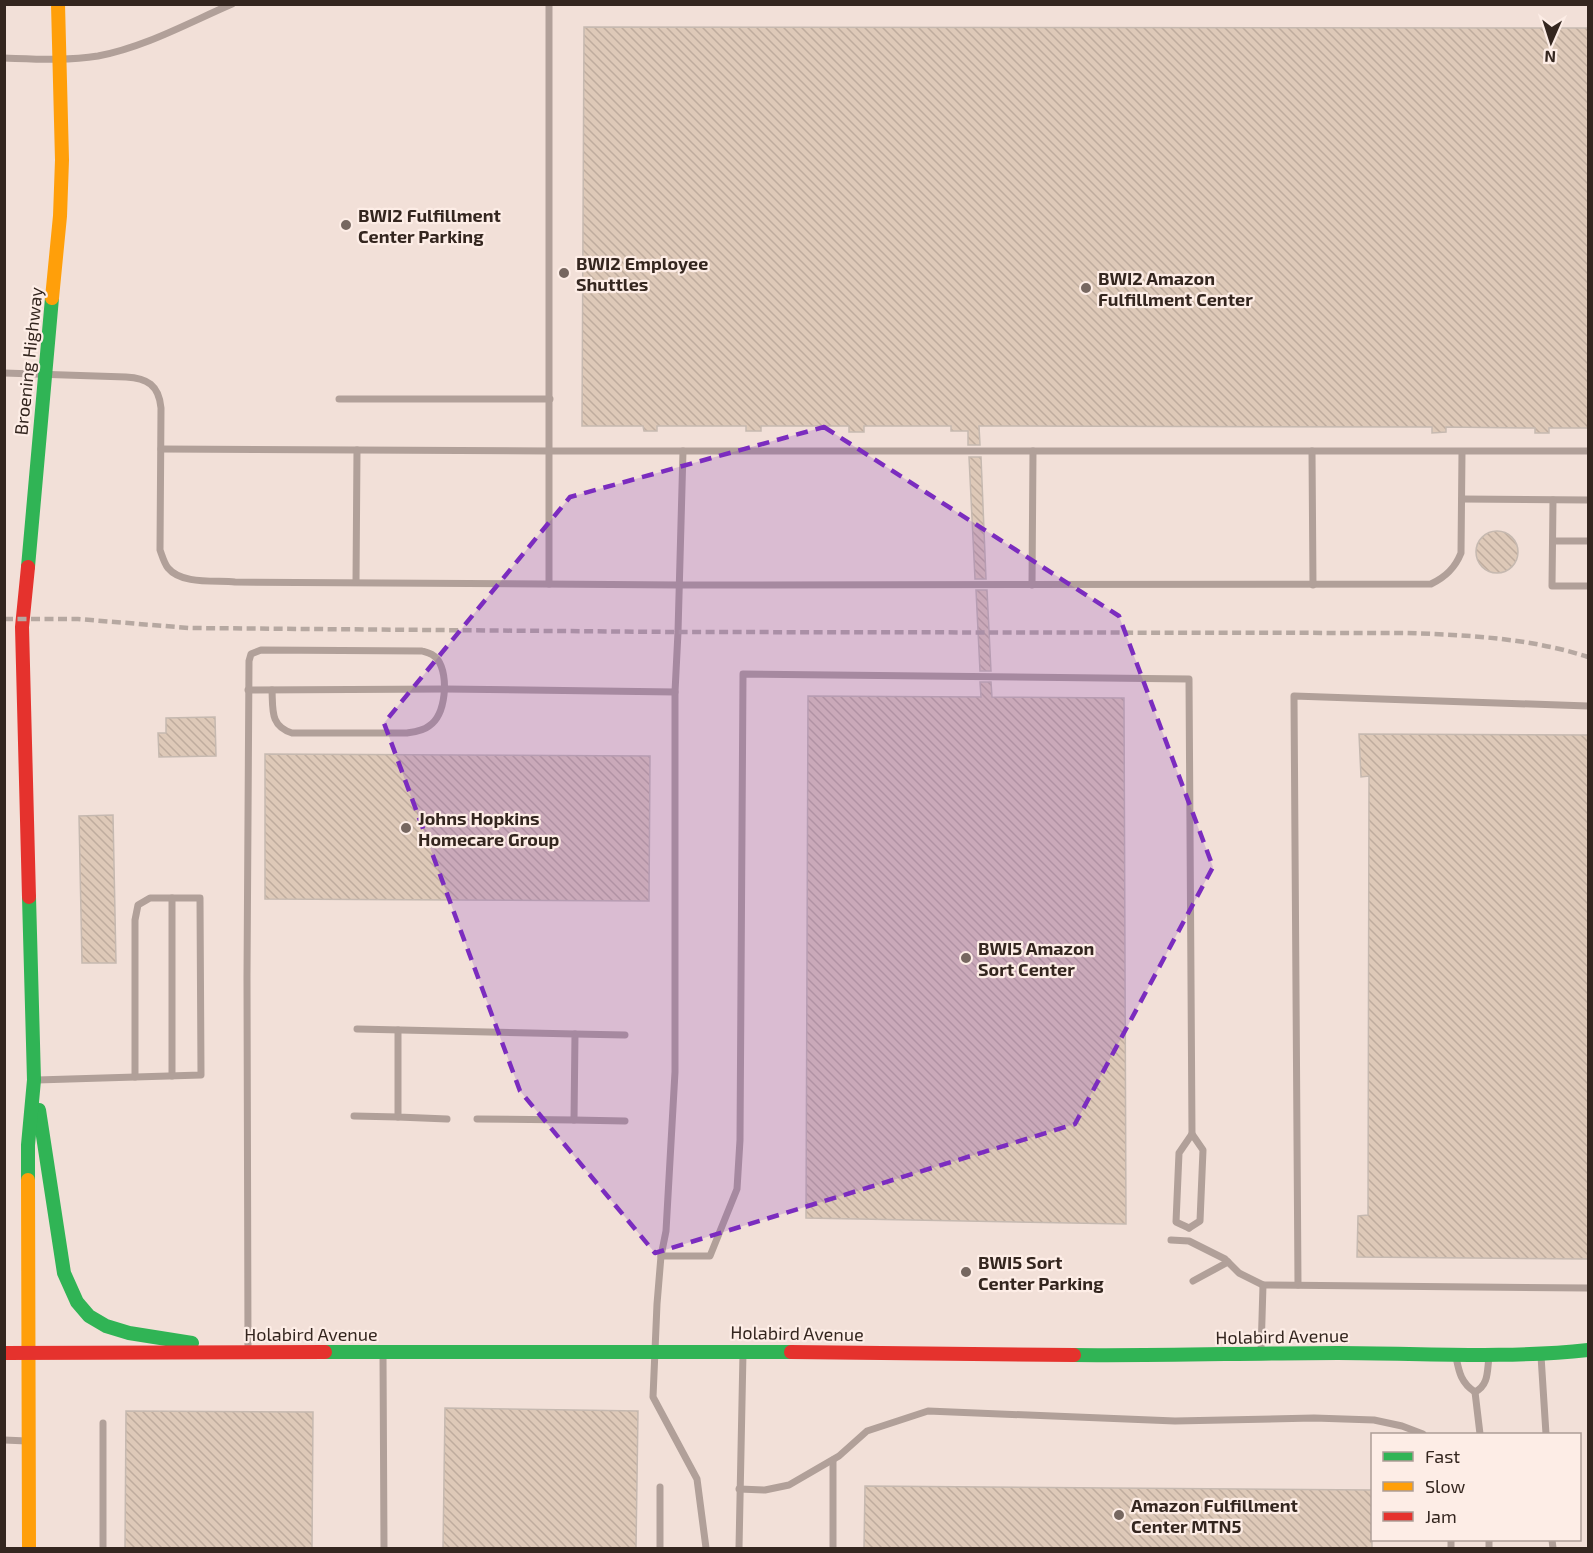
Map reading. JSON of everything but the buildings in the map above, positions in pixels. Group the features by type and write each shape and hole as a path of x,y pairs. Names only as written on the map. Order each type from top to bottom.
{"main road":[{"name":"Broening Highway","path":"29,1548 28,1145 34,1080 22,627 60,216 62,160 58,4"},
{"path":"34,1080 64,1273 77,1302 89,1316 106,1326 129,1333 248,1352"},
{"name":"Holabird Avenue","path":"4,1353 743,1351 1163,1356 1541,1355 1588,1350"},
{"path":"1541,1355 1588,1359"}],"lane":[{"path":"4,58 60,59 97,56 140,45 232,4"},
{"path":"549,4 549,584"},
{"path":"4,373 126,377 148,381 156,388 160,400 160,550 168,568 175,574 186,578 235,582 680,585 1423,584 1438,580 1454,568 1461,553 1462,452"},
{"path":"339,399 550,399"},
{"path":"161,449 1588,451"},
{"path":"357,450 357,582"},
{"path":"683,451 675,692 675,1072 653,1397 697,1479 706,1548"},
{"path":"1032,585 1033,451"},
{"path":"1312,452 1313,585"},
{"path":"1462,499 1588,500"},
{"path":"1553,500 1552,586 1588,586"},
{"path":"1552,541 1588,541"},
{"path":"248,1352 248,690 251,654 261,650 422,651 433,654 440,662 446,689 438,717 431,726 407,733 292,733 282,730 276,723 272,690"},
{"path":"661,1256 710,1256 737,1189 740,1128 743,674 1188,679 1192,1134 1203,1150 1200,1221 1189,1228"},
{"path":"248,690 446,689 675,692"},
{"path":"1298,1285 1294,696 1588,706"},
{"path":"34,1080 172,1076 201,1075 200,898 150,898 138,904 135,920 135,1077"},
{"path":"172,898 172,1076"},
{"path":"357,1029 625,1035"},
{"path":"398,1030 398,1117"},
{"path":"574,1120 575,1034"},
{"path":"354,1116 447,1119"},
{"path":"477,1119 626,1121"},
{"path":"1189,1228 1176,1222 1179,1153 1192,1134"},
{"path":"1189,1228 1189,1241"},
{"path":"1171,1240 1189,1241 1228,1262 1239,1273 1263,1285 1588,1288"},
{"path":"1193,1281 1228,1262"},
{"path":"1261,1354 1263,1285"},
{"path":"739,1548 743,1351"},
{"path":"383,1352 384,1548"},
{"path":"1455,1354 1460,1375 1468,1388 1475,1392"},
{"path":"1475,1392 1484,1385 1489,1355"},
{"path":"1541,1355 1546,1433"},
{"path":"1475,1392 1480,1433"},
{"path":"739,1489 765,1490 789,1485 833,1460 867,1431 928,1411 1175,1421 1314,1418 1374,1420 1420,1433"},
{"path":"103,1423 103,1548"},
{"path":"4,1440 29,1441"},
{"path":"833,1460 833,1548"},
{"path":"660,1487 660,1548"}],"highlighted area":[{"path":"824,427 1119,616 1213,867 1075,1124 655,1253 520,1091 384,723 570,497"}],"railway":[{"path":"4,619 78,619 189,628 678,632 1406,633 1475,636 1521,642 1588,657"}],"traffic: fast":[{"path":"28,567 52,298"},
{"path":"28,1180 28,1145 34,1080 29,897"},
{"path":"39,1110 64,1273 77,1302 89,1316 106,1326 129,1333 192,1343"},
{"path":"1074,1355 1338,1353 1494,1355 1588,1350"},
{"path":"325,1352 791,1352"}],"traffic: slow":[{"path":"52,298 60,216 62,160 58,4"},
{"path":"28,1180 29,1548"}],"traffic: jam":[{"path":"28,567 22,627 29,897"},
{"path":"4,1353 325,1352"},
{"path":"791,1352 1074,1355"}],"place":[{"name":"BWI2 Fulfillment Center Parking","path":"346,225"},
{"name":"BWI2 Employee Shuttles","path":"564,273"},
{"name":"BWI2 Amazon Fulfillment Center","path":"1086,288"},
{"name":"Johns Hopkins Homecare Group","path":"406,828"},
{"name":"BWI5 Amazon Sort Center","path":"966,958"},
{"name":"BWI5 Sort Center Parking","path":"966,1272"},
{"name":"Amazon Fulfillment Center MTN5","path":"1119,1515"}]}
